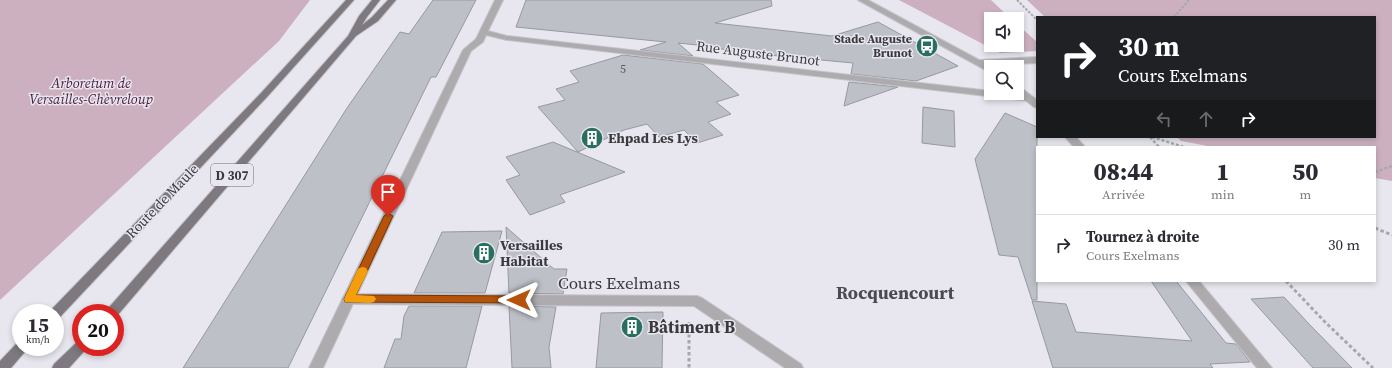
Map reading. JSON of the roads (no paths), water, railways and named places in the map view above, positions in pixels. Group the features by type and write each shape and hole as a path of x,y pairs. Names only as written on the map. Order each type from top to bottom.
{"main road":[{"name":"Route de Maule","path":"64,304 264,95 350,0"},
{"path":"352,37 363,16 376,0"},
{"path":"352,37 375,19 392,0"},
{"name":"D 307","path":"119,304 352,37"},
{"path":"2,368 13,356"},
{"path":"59,368 67,364 74,356"}],"street":[{"path":"316,368 467,50 480,40 499,0"},
{"path":"862,0 984,66"},
{"name":"Rue Auguste Brunot","path":"483,32 508,38 1029,98"},
{"path":"980,63 1036,60"},
{"path":"1024,94 1036,104"},
{"path":"1071,138 1079,146"},
{"path":"1193,282 1265,368"},
{"name":"Cours Exelmans","path":"349,299 697,301 796,368"}],"place":[{"name":"Stade Auguste Brunot","path":"927,46"},
{"name":"Ehpad Les Lys","path":"592,138"},
{"name":"Versailles Habitat","path":"484,253"},
{"name":"Bâtiment B","path":"632,327"}],"district":[{"name":"Rocquencourt","path":"895,293"}],"park label":[{"name":"Arboretum de Versailles-Chèvreloup","path":"91,92"}]}
